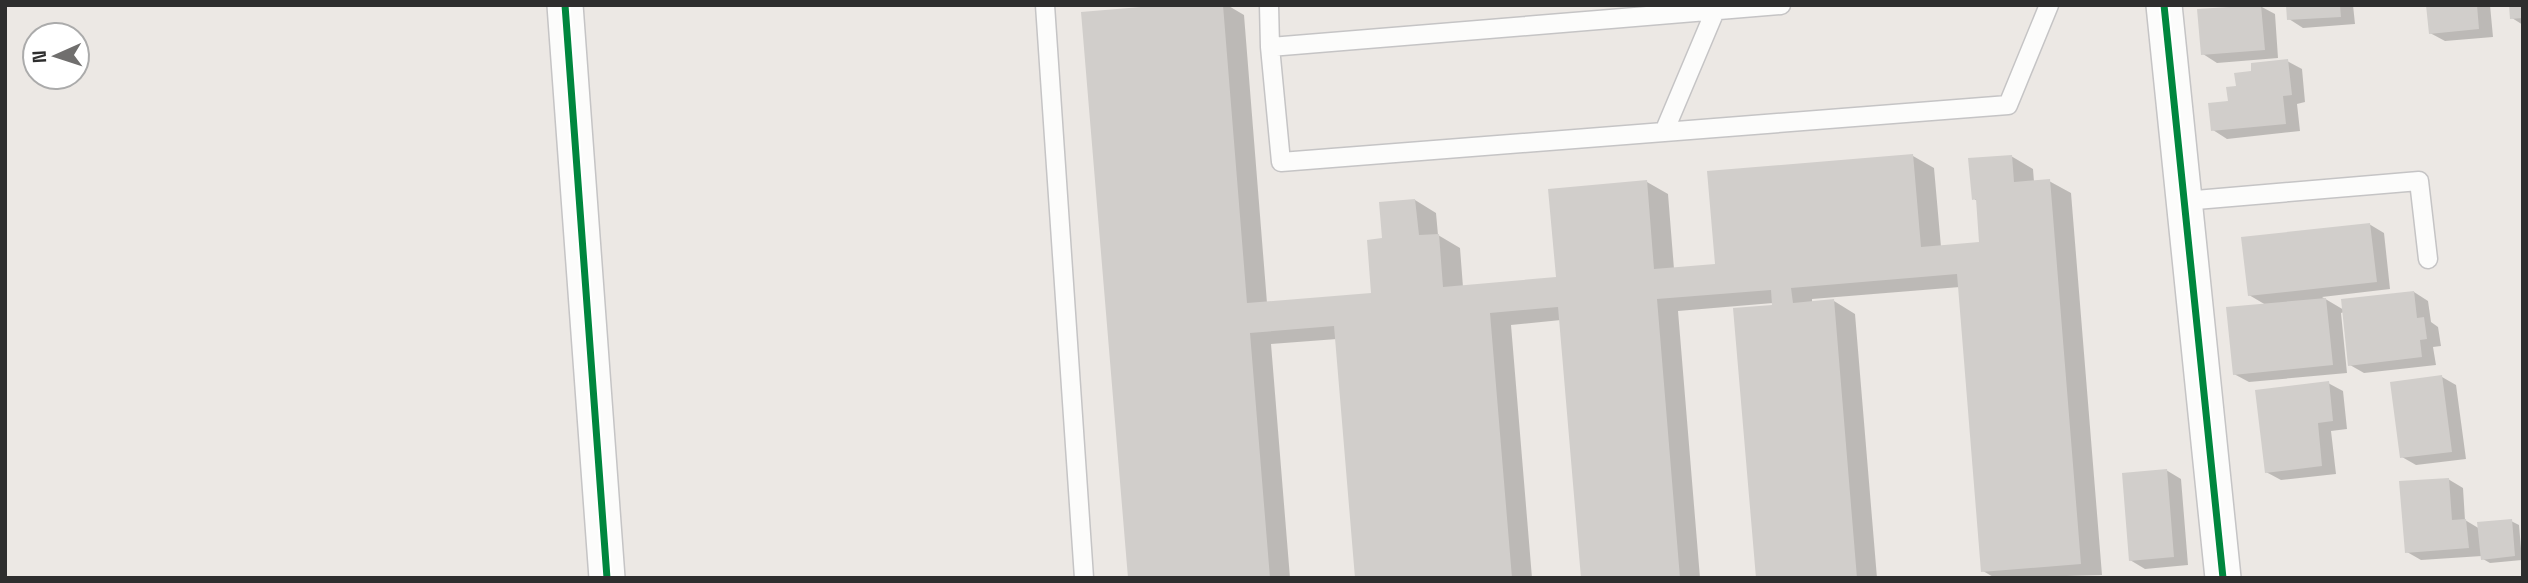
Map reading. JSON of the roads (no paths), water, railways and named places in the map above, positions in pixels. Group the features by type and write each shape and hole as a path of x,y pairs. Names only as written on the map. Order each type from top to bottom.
{"street":[{"path":"565,5 607,578"},
{"path":"2165,5 2223,578"}],"lane":[{"path":"1045,5 1084,578"},
{"path":"1269,5 1270,47 1281,162 2008,105 2049,5"},
{"path":"1270,47 1781,5"},
{"path":"1664,132 1715,11"},
{"path":"2184,201 2419,181 2428,259"}]}
